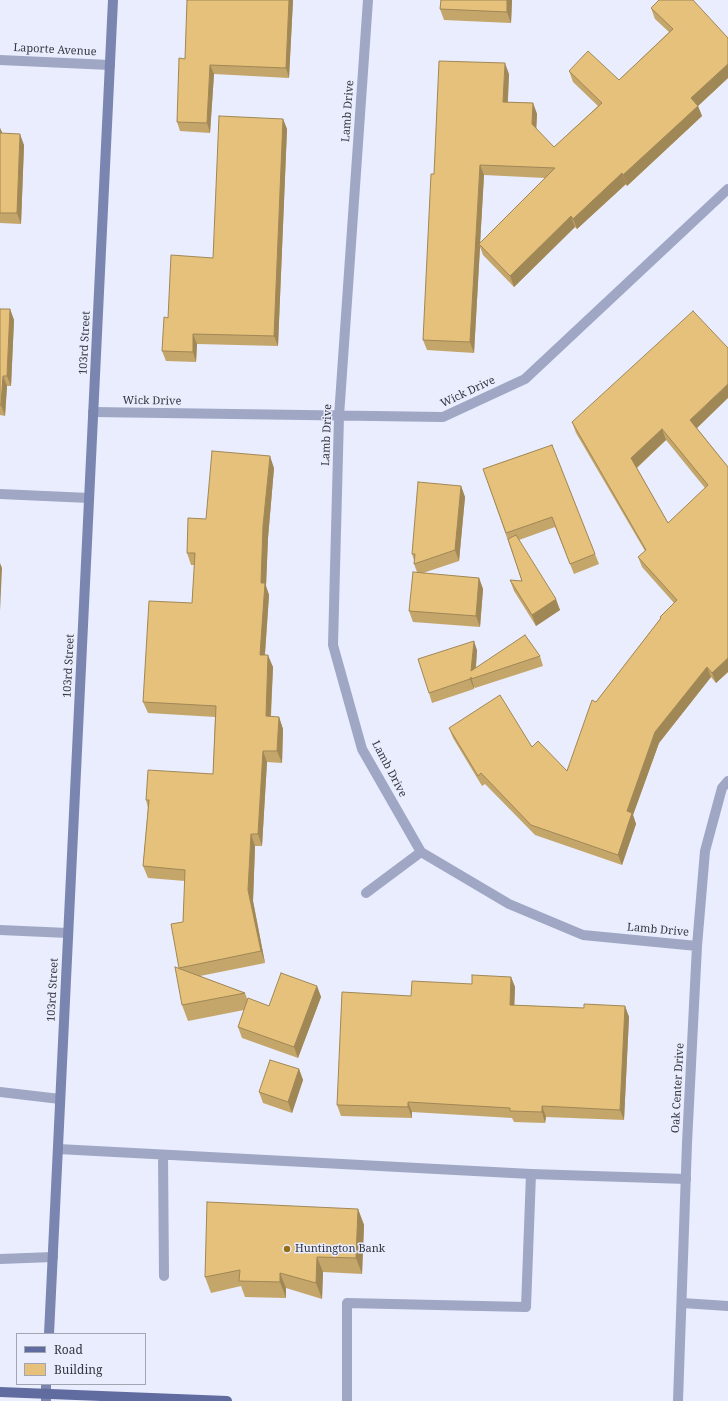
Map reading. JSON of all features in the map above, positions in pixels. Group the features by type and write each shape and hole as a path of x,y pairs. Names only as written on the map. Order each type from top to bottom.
{"main road":[{"name":"103rd Street","path":"49,1333 113,0"},
{"path":"0,1392 228,1401"}],"street":[{"name":"Lamb Drive","path":"368,0 339,416 332,645 362,749 421,852 509,904 583,935 698,946"},
{"name":"Laporte Avenue","path":"0,60 110,65"},
{"name":"Wick Drive","path":"93,412 443,417 525,379 728,190"},
{"path":"0,494 89,498"},
{"name":"Oak Center Drive","path":"678,1401 686,1179 698,946 705,851 722,788 728,781"},
{"path":"366,893 421,852"},
{"path":"0,930 68,933"},
{"path":"0,1092 60,1099"},
{"path":"58,1150 531,1174 686,1179"},
{"path":"163,1155 164,1276"},
{"path":"347,1401 347,1302 526,1307 531,1174"},
{"path":"0,1259 53,1257"},
{"path":"682,1303 728,1306"}],"building":[{"path":"187,0 289,0 286,68 210,65 207,123 177,122 179,58 185,59"},
{"path":"441,0 507,0 507,12 440,9"},
{"path":"659,0 693,0 728,38 728,64 691,98 698,106 623,175 622,173 573,219 571,216 510,276 479,244 555,168 480,165 470,342 423,340 431,174 434,174 439,61 505,63 503,102 533,103 532,124 554,147 602,103 569,71 588,51 619,80 673,29 651,8"},
{"path":"219,116 283,119 274,336 193,334 193,352 162,351 164,317 168,318 171,255 213,258"},
{"path":"0,133 20,134 17,213 0,213"},
{"path":"0,309 10,309 7,376 3,376 1,405 0,405"},
{"path":"693,311 728,348 728,384 690,420 728,467 728,658 712,673 707,667 655,732 627,811 632,813 618,855 531,825 481,773 478,776 449,728 500,695 532,747 538,741 567,771 592,700 596,702 661,618 660,617 677,600 638,557 646,550 572,422","holes":["662,429 708,485 668,523 631,458"]},
{"path":"552,445 595,554 570,564 552,517 506,533 483,469"},
{"path":"212,451 270,456 263,526 261,583 265,583 260,655 268,655 266,716 279,717 277,751 263,751 258,834 251,834 248,890 261,951 179,968 171,924 183,922 185,870 143,866 149,800 146,800 148,770 213,774 216,706 143,702 149,601 192,603 195,553 187,553 188,518 206,519"},
{"path":"418,482 461,486 455,550 414,564 415,554 412,554"},
{"path":"516,535 556,599 532,615 510,580 522,581 508,539"},
{"path":"413,572 479,578 476,616 409,611"},
{"path":"525,635 540,656 471,679 471,677 470,679 429,693 418,659 474,641 471,671"},
{"path":"175,967 245,993 182,1005"},
{"path":"281,973 317,986 294,1047 238,1027 248,998 269,1006"},
{"path":"472,975 511,977 510,1005 584,1008 584,1004 625,1006 620,1110 542,1106 542,1112 510,1111 510,1108 408,1102 408,1107 337,1105 342,992 411,996 412,981 472,984"},
{"path":"270,1060 299,1069 288,1102 259,1092"},
{"name":"Huntington Bank","path":"207,1202 358,1209 356,1258 317,1257 316,1283 280,1273 280,1282 239,1281 240,1270 205,1277"}],"place":[{"name":"Huntington Bank","path":"287,1249"}]}
